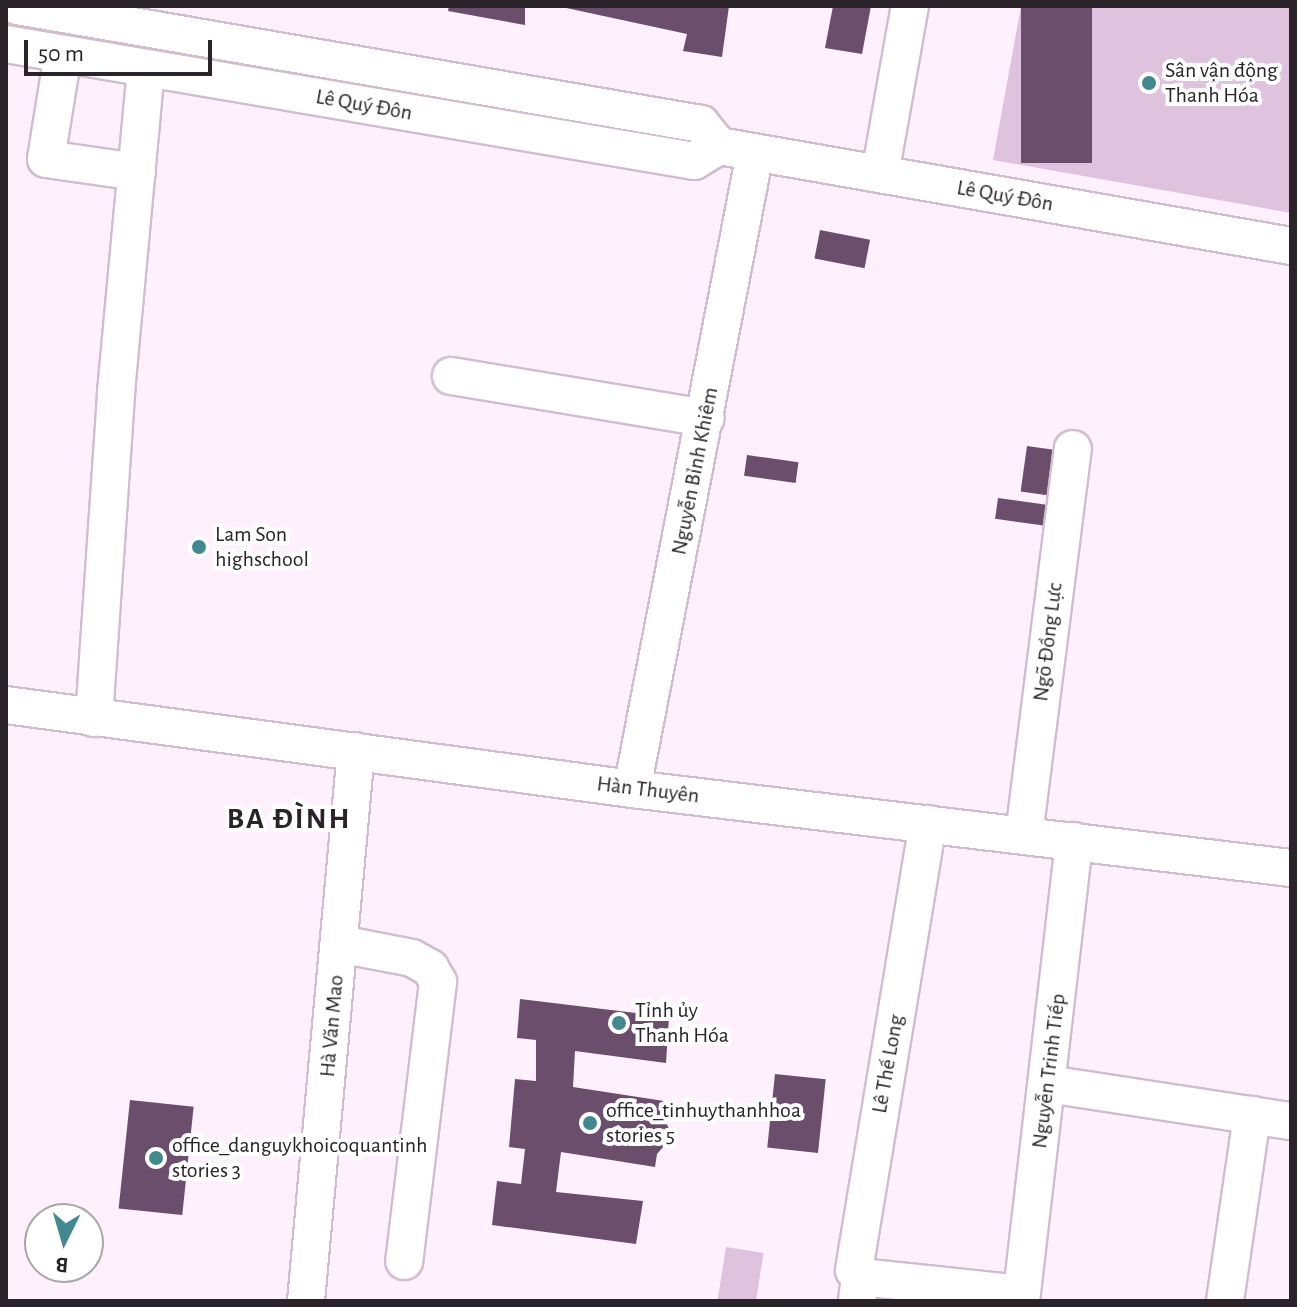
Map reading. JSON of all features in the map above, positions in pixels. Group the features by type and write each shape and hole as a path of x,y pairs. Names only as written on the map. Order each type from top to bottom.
{"street":[{"name":"Lê Quý Đôn","path":"17,6 159,18 701,124 719,146 1291,246"},
{"path":"880,174 910,6"},
{"name":"Lê Quý Đôn","path":"6,44 694,161 719,146"},
{"path":"63,54 46,159 137,172"},
{"path":"94,718 146,68"},
{"name":"Nguyễn Bỉnh Khiêm","path":"632,789 755,153"},
{"path":"451,376 706,418"},
{"name":"Ngõ Đồng Lực","path":"1024,835 1073,449"},
{"name":"Hàn Thuyên","path":"6,705 632,789 1291,868"},
{"name":"Hà Văn Mao","path":"306,1301 356,751"},
{"name":"Lê Thế Long","path":"859,1289 854,1270 928,824"},
{"name":"Nguyễn Trinh Tiếp","path":"1021,1297 1074,841"},
{"path":"340,944 412,958 430,968 438,982 404,1261"},
{"path":"1048,1084 1291,1121"},
{"path":"1225,1301 1252,1115"},
{"path":"859,1289 1021,1297"}],"shaded area":[{"name":"Sân vận động Thanh Hóa","path":"1021,6 1291,6 1291,213 993,160"},
{"path":"726,1247 764,1253 756,1301 717,1301"}],"building":[{"path":"449,6 525,6 525,25 448,11"},
{"path":"557,6 729,6 722,57 683,51 687,34"},
{"path":"833,6 871,6 862,54 825,48"},
{"path":"1021,6 1092,6 1092,163 1021,163"},
{"path":"820,230 870,240 865,268 814,258"},
{"path":"1027,446 1054,450 1047,495 1021,492"},
{"path":"747,455 798,462 796,483 744,476"},
{"path":"998,498 1047,505 1044,526 995,519"},
{"name":"office_tinhuythanhhoa stories 5","path":"520,999 669,1017 666,1063 575,1051 573,1087 664,1101 663,1114 672,1137 657,1154 655,1167 561,1152 556,1192 643,1201 636,1244 492,1225 497,1181 521,1184 525,1149 509,1147 515,1079 536,1081 536,1040 517,1038"},
{"path":"775,1074 826,1079 818,1153 767,1148"},
{"name":"office_danguykhoicoquantinh stories 3","path":"130,1100 194,1107 182,1215 119,1208"}],"place":[{"name":"Sân vận động Thanh Hóa","path":"1149,83"},
{"name":"Lam Son highschool","path":"199,547"},
{"name":"Tỉnh ủy Thanh Hóa","path":"619,1023"},
{"name":"office_tinhuythanhhoa stories 5","path":"590,1123"},
{"name":"office_danguykhoicoquantinh stories 3","path":"156,1158"}],"district":[{"name":"BA ĐÌNH","path":"289,819"}]}
